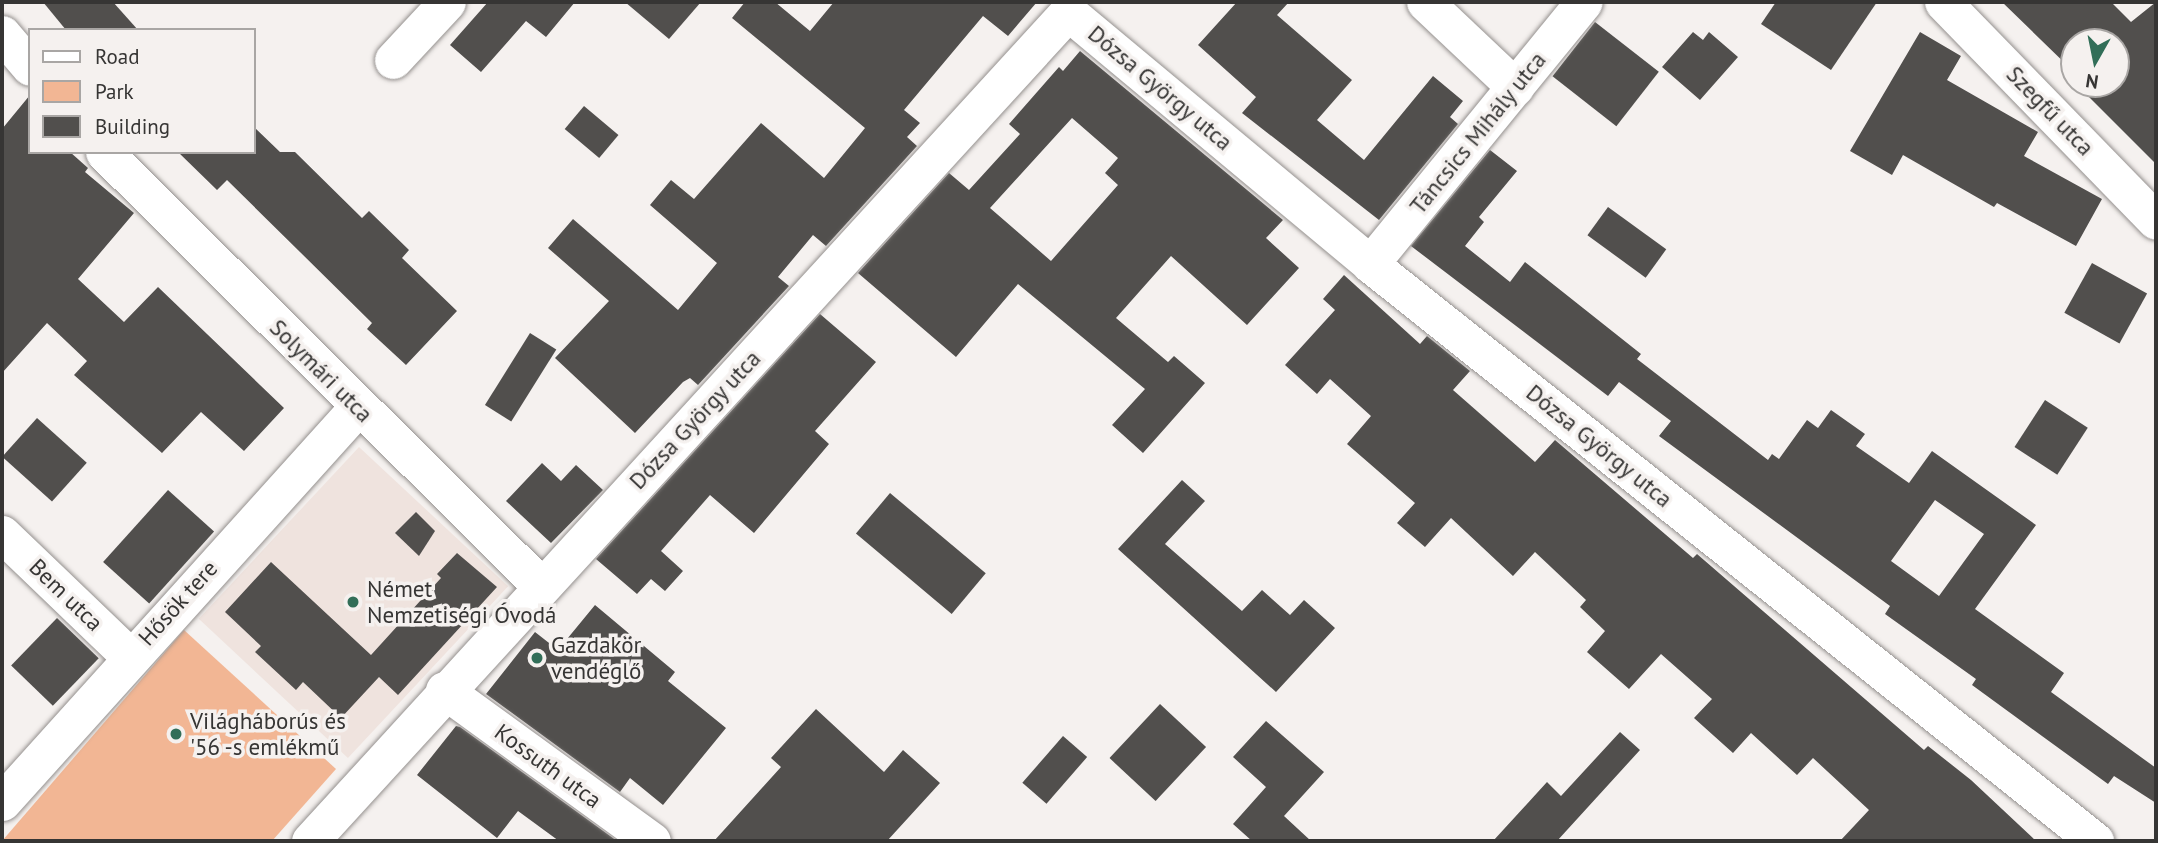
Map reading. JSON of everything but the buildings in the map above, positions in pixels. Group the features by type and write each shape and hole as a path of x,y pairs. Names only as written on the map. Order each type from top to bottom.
{"street":[{"path":"393,60 447,2"},
{"path":"1424,2 1515,87"},
{"name":"Táncsics Mihály utca","path":"1370,264 1584,2"},
{"name":"Szegfű utca","path":"1943,2 2156,221"},
{"name":"Dózsa György utca","path":"310,841 444,690 542,587 1068,7 1370,264 2095,841"},
{"path":"2,34 28,65"},
{"name":"Solymári utca","path":"106,154 357,408 542,587"},
{"name":"Hősök tere","path":"2,802 130,656 357,408"},
{"name":"Bem utca","path":"2,534 130,656"},
{"name":"Kossuth utca","path":"444,690 652,841"}],"shaded area":[{"name":"Német Nemzetiségi Óvodá","path":"359,447 508,586 348,758 199,619"}],"green space":[{"path":"184,630 336,769 272,841 2,841"}],"place":[{"name":"Német Nemzetiségi Óvodá","path":"353,602"},
{"name":"Gazdakör vendéglő","path":"537,658"},
{"name":"Világháborús és '56 -s emlékmű","path":"176,734"}]}
